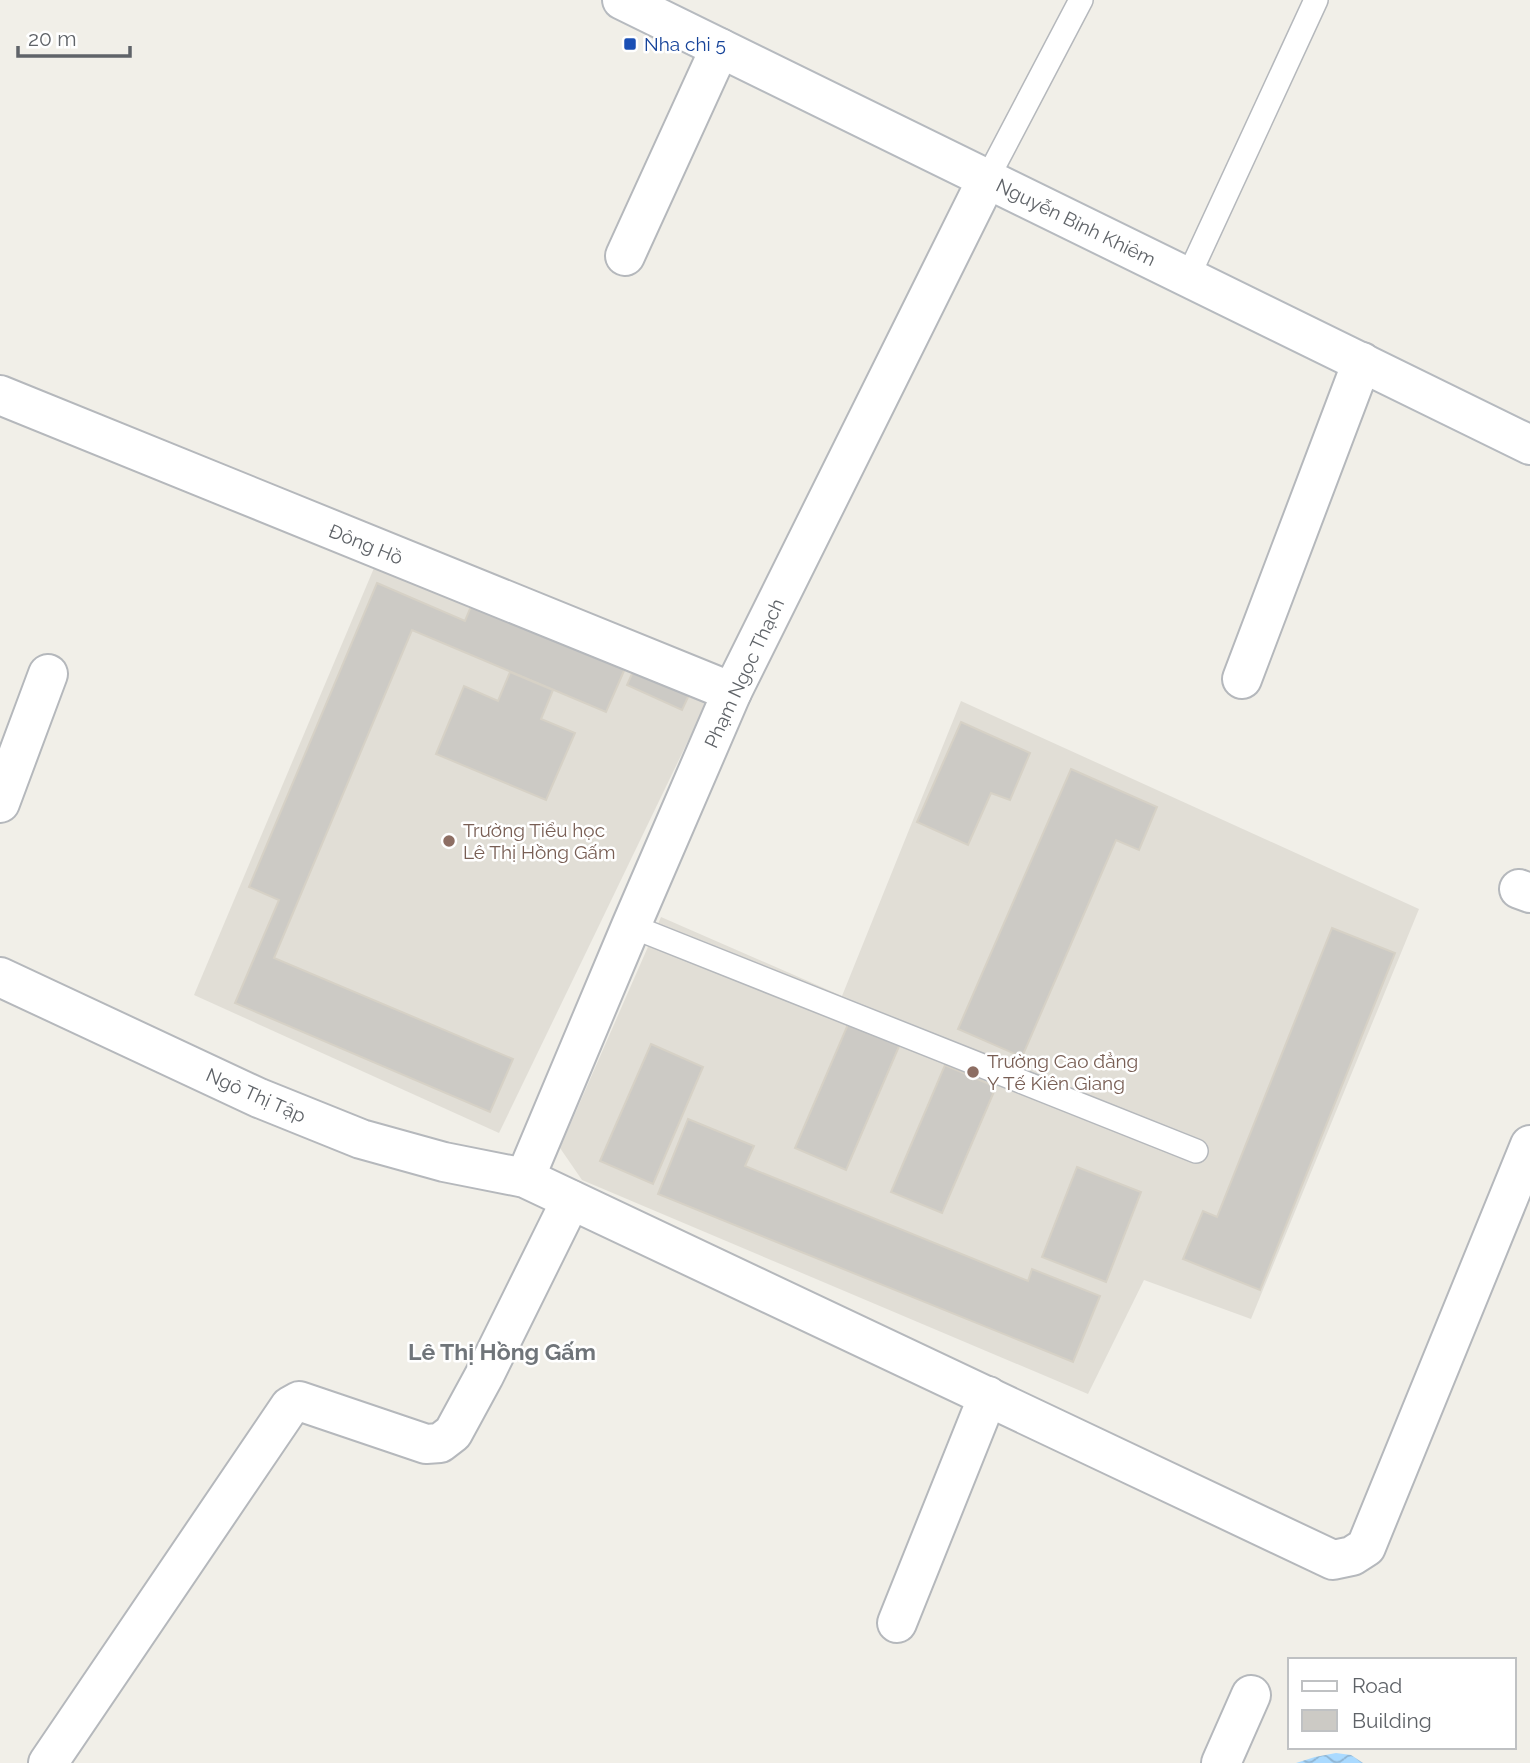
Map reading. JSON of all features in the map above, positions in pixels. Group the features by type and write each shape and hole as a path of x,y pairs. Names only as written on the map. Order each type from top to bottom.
{"street":[{"name":"Nguyễn Bỉnh Khiêm","path":"622,0 664,9 720,48 1530,445"},
{"path":"625,256 720,48"},
{"name":"Phạm Ngọc Thạch","path":"525,1178 732,692 987,179"},
{"path":"1242,679 1362,362"},
{"name":"Đông Hồ","path":"0,395 732,692"},
{"path":"0,803 48,674"},
{"name":"Ngô Thị Tập","path":"0,978 259,1098 361,1139 444,1162 525,1178 1333,1560 1353,1556 1366,1548 1530,1144"},
{"path":"48,1763 290,1406 299,1401 426,1444 440,1443 453,1433 571,1200"},
{"path":"897,1623 988,1396"},
{"path":"1221,1763 1251,1695"}],"lane":[{"path":"987,179 1082,0"},
{"path":"1188,277 1316,0"},
{"path":"631,926 1196,1152"}],"shaded area":[{"name":"Trường Tiểu học Lê Thị Hồng Gấm","path":"382,549 714,687 499,1133 194,995"},
{"name":"Trường Cao đẳng Y Tế Kiên Giang","path":"961,701 1419,909 1251,1319 1144,1280 1088,1394 582,1180 560,1148 661,917 842,996"}],"water":[{"path":"1336,1753 1351,1755 1363,1763 1296,1763 1315,1757"}],"building":[{"path":"377,583 465,621 474,599 627,664 606,712 412,630 274,958 513,1059 490,1112 235,1003 279,900 249,887"},
{"path":"640,656 695,682 682,710 627,685"},
{"path":"510,672 553,690 541,719 575,733 546,800 436,754 464,686 498,701"},
{"path":"961,722 1030,753 1010,800 991,793 968,845 917,822"},
{"path":"1071,769 1157,807 1139,850 1116,840 1022,1057 958,1029"},
{"path":"1332,928 1395,953 1260,1290 1183,1259 1203,1211 1217,1217"},
{"path":"849,1022 900,1044 846,1170 795,1148"},
{"path":"651,1044 703,1067 653,1184 600,1161"},
{"path":"945,1065 996,1087 942,1213 891,1192"},
{"path":"688,1119 754,1146 745,1166 1028,1281 1032,1269 1100,1296 1073,1362 658,1194"},
{"path":"1077,1167 1141,1192 1106,1282 1042,1257"}],"place":[{"name":"Nha chi 5","path":"630,44"},
{"name":"Trường Tiểu học Lê Thị Hồng Gấm","path":"449,841"},
{"name":"Trường Cao đẳng Y Tế Kiên Giang","path":"973,1072"}],"district":[{"name":"Lê Thị Hồng Gấm","path":"502,1351"}]}
